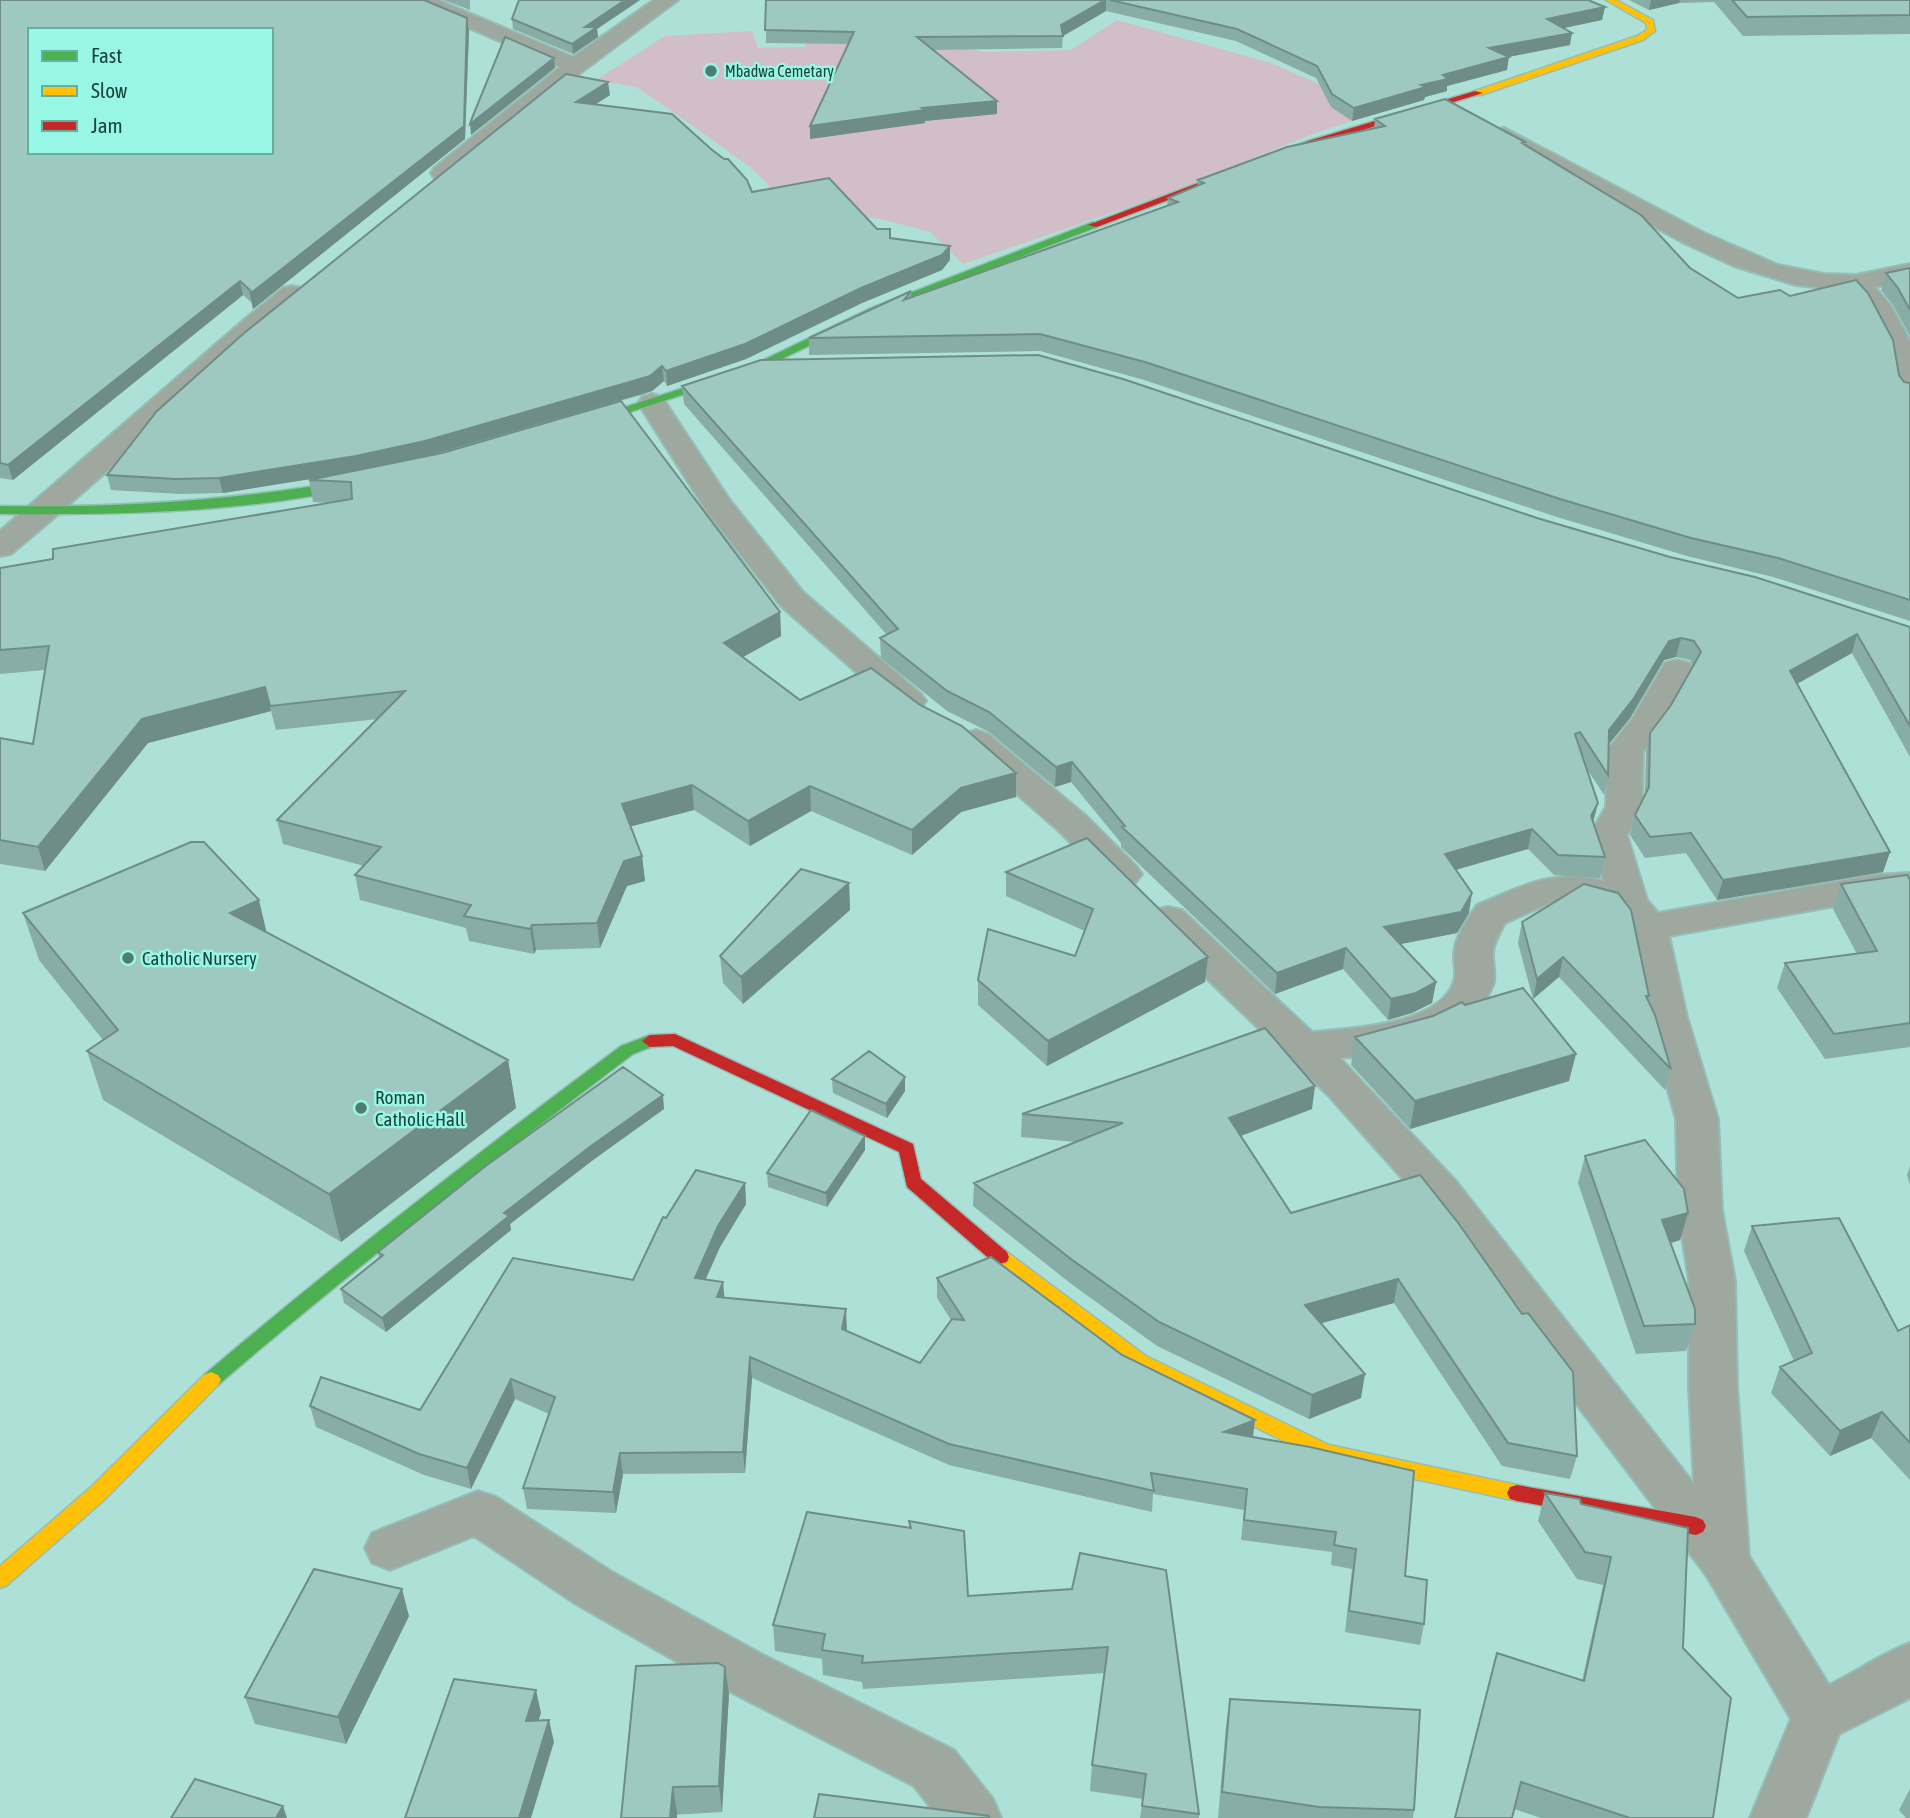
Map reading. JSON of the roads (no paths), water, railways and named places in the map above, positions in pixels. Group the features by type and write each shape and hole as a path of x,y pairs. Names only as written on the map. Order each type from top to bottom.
{"street":[{"path":"420,0 575,66"},
{"path":"428,185 575,66 668,0"},
{"path":"562,429 652,403 757,367 873,312 977,268 1311,143 1447,104 1640,38 1651,31 1650,22 1610,0"},
{"path":"1447,104 1715,250 1755,267 1795,279 1856,283 1910,272"},
{"path":"0,547 45,511 234,341 310,280"},
{"path":"1856,283 1878,306 1905,357 1910,391"},
{"path":"757,367 824,366"},
{"path":"652,403 717,503 792,599 891,688 939,723 975,740 1072,823 1175,927 1343,1085 1439,1191 1724,1560 1819,1717"},
{"path":"0,510 223,505 384,478"},
{"path":"1676,670 1647,723 1625,751 1624,807 1608,835 1639,915 1697,1119 1700,1210 1712,1281 1713,1386 1724,1560"},
{"path":"1304,1047 1377,1040 1426,1026 1445,1016 1465,999 1475,981 1473,948 1490,914 1549,889 1590,890 1639,915 1910,885"},
{"path":"0,1579 97,1494 220,1371 321,1286 473,1166 627,1050 652,1040 675,1040 907,1148 913,1182 969,1232 1052,1298 1139,1361 1325,1452 1511,1492 1696,1526"},
{"path":"390,1548 478,1512 594,1588 742,1671 934,1768 973,1818"},
{"path":"1778,1818 1819,1717 1888,1684 1910,1667"}],"place":[{"name":"Mbadwa Cemetary","path":"711,71"},
{"name":"Catholic Nursery","path":"128,958"},
{"name":"Roman Catholic Hall","path":"361,1108"}]}
